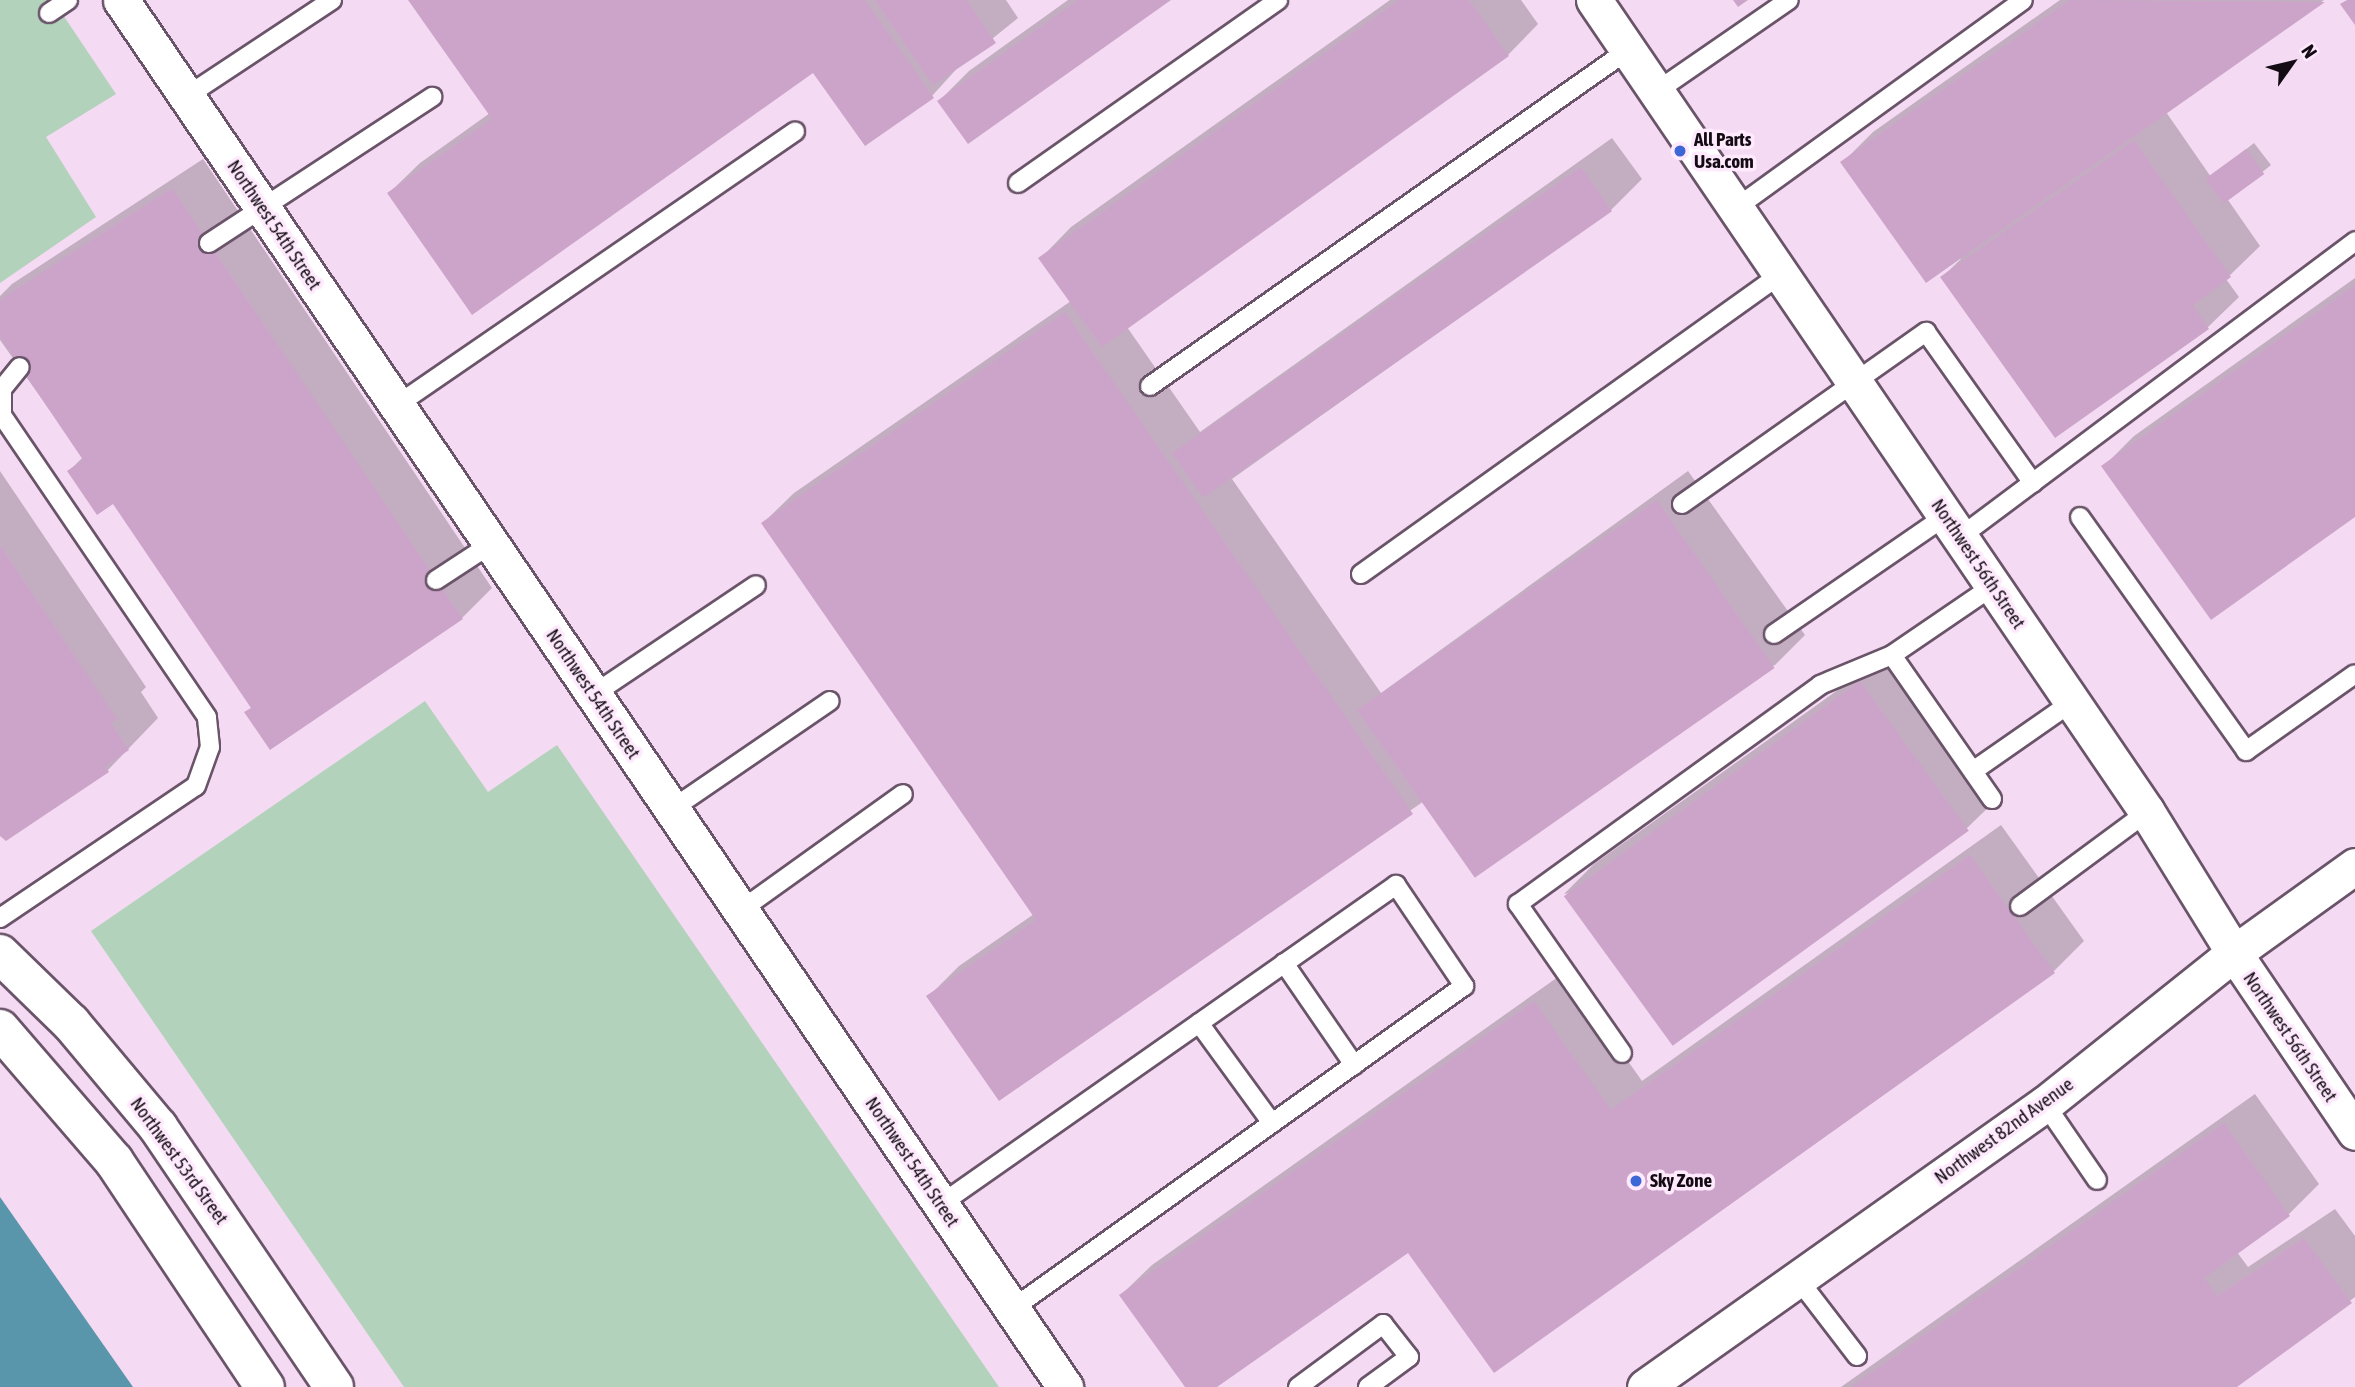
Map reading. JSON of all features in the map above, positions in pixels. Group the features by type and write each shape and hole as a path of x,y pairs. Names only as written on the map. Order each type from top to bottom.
{"street":[{"name":"Northwest 54th Street","path":"121,0 1065,1387"},
{"name":"Northwest 56th Street","path":"1594,0 2147,812 2234,953 2355,1132"},
{"name":"Northwest 82nd Avenue","path":"1644,1387 2045,1104 2234,953 2355,866"},
{"name":"Northwest 53rd Street","path":"0,954 71,1023 158,1127 334,1387"},
{"path":"0,1029 114,1161 265,1387"}],"lane":[{"path":"49,13 68,0"},
{"path":"187,96 332,0"},
{"path":"1018,183 1278,0"},
{"path":"1657,91 1789,0"},
{"path":"1736,208 2023,0"},
{"path":"1150,386 1629,50"},
{"path":"209,243 432,97"},
{"path":"397,405 794,131"},
{"path":"1774,634 1953,526 2033,483 2355,241"},
{"path":"1361,574 1781,274"},
{"path":"1682,504 1926,332 2033,483"},
{"path":"0,918 196,786 210,747 207,717 2,415 2,389 20,367"},
{"path":"2080,517 2246,751 2355,674"},
{"path":"436,580 491,544"},
{"path":"594,694 756,585"},
{"path":"1622,1053 1518,904 1820,685 1892,655 1993,586"},
{"path":"1892,655 1992,799"},
{"path":"671,809 830,701"},
{"path":"1973,771 2072,702"},
{"path":"741,910 903,794"},
{"path":"2020,906 2147,812"},
{"path":"941,1204 1396,885 1464,986 1012,1309"},
{"path":"1284,963 1354,1065"},
{"path":"1199,1023 1272,1123"},
{"path":"2045,1104 2097,1180"},
{"path":"1798,1279 1857,1356"},
{"path":"1298,1387 1383,1324 1409,1357 1368,1387"}],"green space":[{"path":"0,0 53,0 116,94 46,137 96,217 0,283"},
{"path":"425,701 488,792 557,745 999,1387 404,1387 91,931"}],"water":[{"path":"0,1197 133,1387 0,1387"}],"building":[{"path":"408,0 865,0 934,98 865,146 813,73 472,315 387,193 492,119"},
{"path":"875,0 967,0 996,43 933,85"},
{"path":"1078,0 1171,0 968,144 937,101"},
{"path":"1399,0 1469,0 1509,56 1102,347 1038,258"},
{"path":"1733,0 1748,0 1738,7"},
{"path":"2070,0 2325,2 1926,283 1840,162"},
{"path":"2355,0 2355,25 2340,4"},
{"path":"2134,140 2231,277 2193,305 2209,329 2055,438 1940,277"},
{"path":"2246,149 2264,174 2224,203 2206,178"},
{"path":"1581,167 1612,211 1203,497 1172,453"},
{"path":"172,188 463,619 270,750 244,712 251,708 113,504 97,515 67,471 83,460 0,337 0,300"},
{"path":"2355,285 2355,517 2211,620 2101,466"},
{"path":"1065,312 1413,814 999,1101 926,996 1036,920 761,523"},
{"path":"1657,500 1775,668 1475,878 1357,710"},
{"path":"0,545 117,719 111,723 129,750 105,766 109,772 6,841 0,836"},
{"path":"1860,681 1969,831 1673,1046 1564,896"},
{"name":"Sky Zone","path":"1970,855 2055,973 1494,1373 1408,1253 1217,1387 1185,1387 1119,1295 1534,1001 1611,1110"},
{"path":"2224,1123 2290,1216 2204,1278 2217,1296 2304,1238 2352,1303 2237,1387 1851,1387"}],"place":[{"name":"All Parts Usa.com","path":"1680,151"},
{"name":"Sky Zone","path":"1636,1181"}]}
